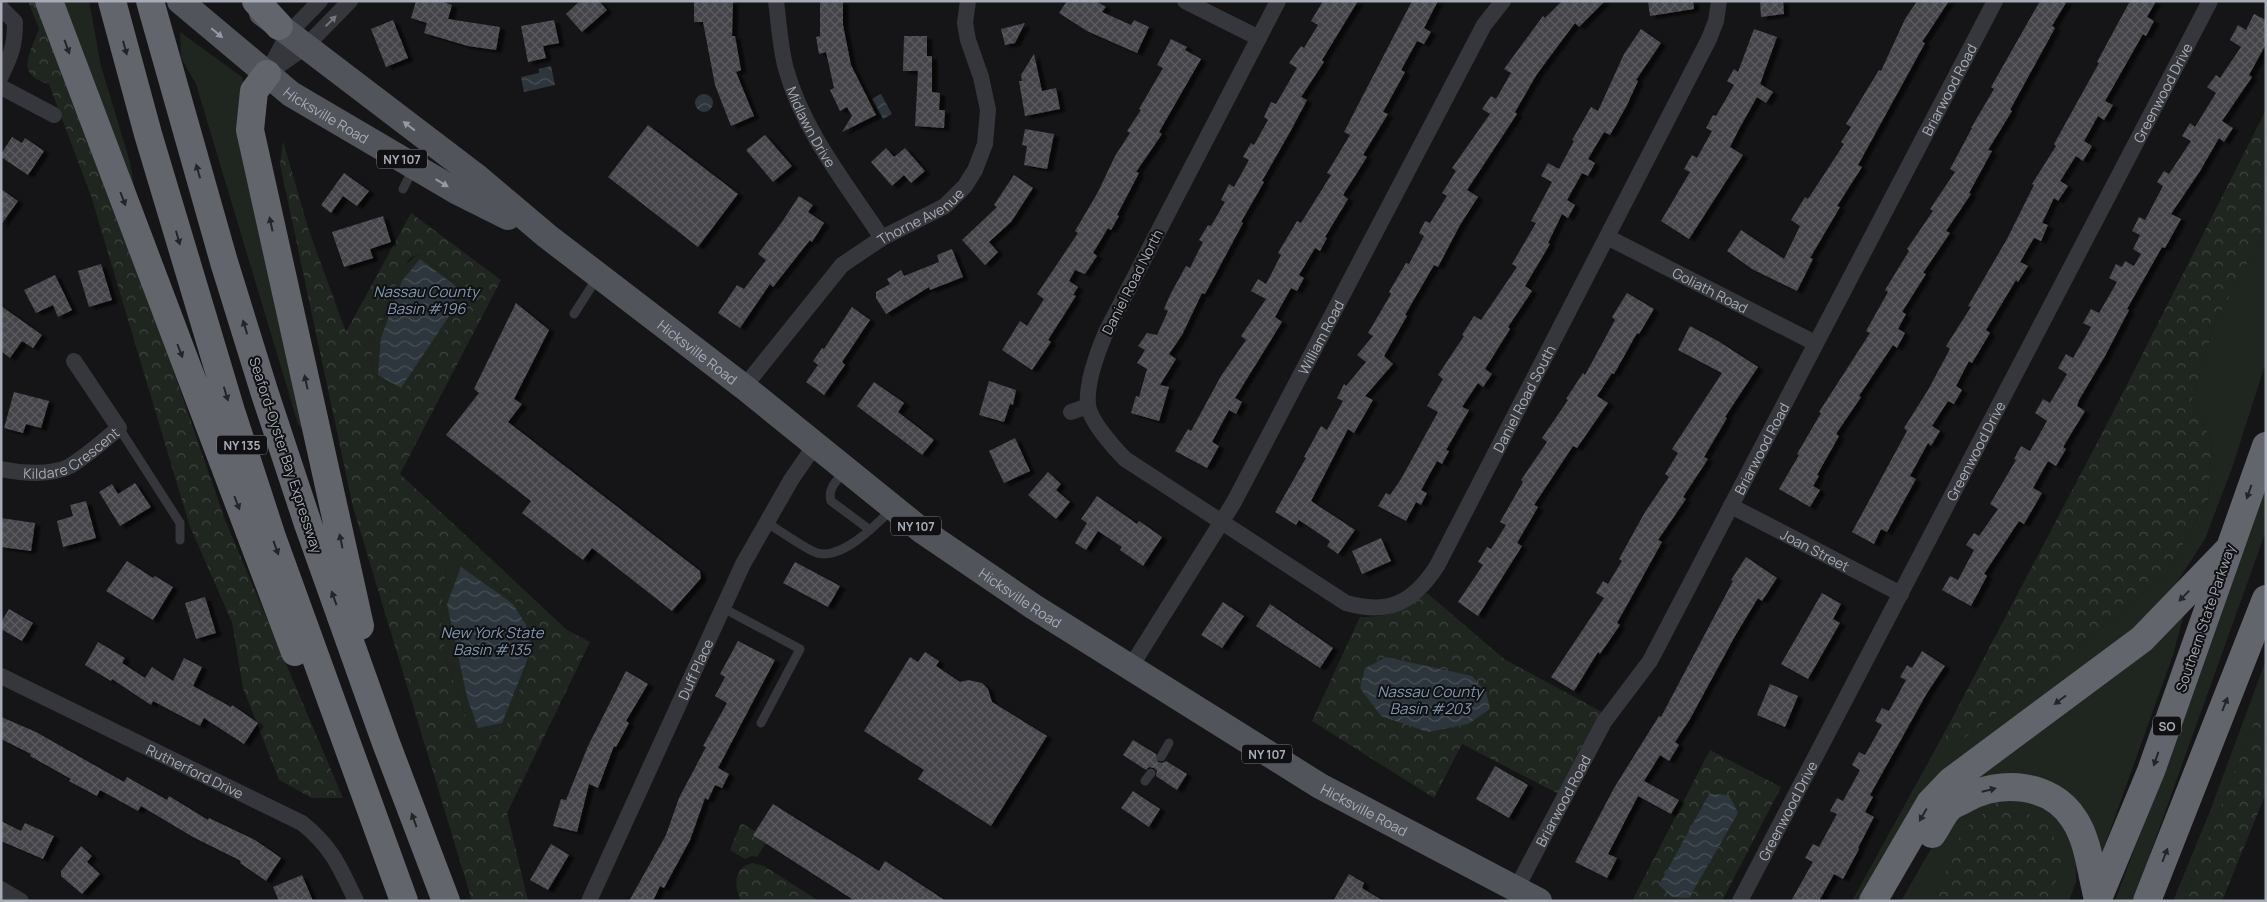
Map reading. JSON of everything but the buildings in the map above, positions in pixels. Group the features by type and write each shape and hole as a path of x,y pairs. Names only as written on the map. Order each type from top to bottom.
{"highway":[{"path":"49,1 274,601 307,684 400,891"},
{"name":"NY 135","path":"112,1 148,134 234,420 272,536 400,891"},
{"path":"256,1 291,36"},
{"name":"Seaford-Oyster Bay Expressway","path":"153,12 224,262 265,394 308,524 431,866 446,901"},
{"path":"267,74 254,90 250,130 386,742"},
{"name":"Southern State Parkway","path":"2097,900 2152,771 2266,446"},
{"path":"1873,901 1930,803 1951,781 2142,639 2230,548"},
{"path":"2147,901 2266,599"},
{"path":"1890,901 1950,808 1974,794 2001,787 2033,789 2053,798 2073,818 2081,832 2097,900"}],"main road":[{"name":"Hicksville Road","path":"180,1 291,94 456,191 543,233"},
{"name":"Hicksville Road","path":"245,1 476,176 543,233 744,387 929,536 1034,607 1320,786 1528,895"}],"street":[{"path":"267,74 291,36 320,1"},
{"path":"291,36 350,1"},
{"name":"Midlawn Drive","path":"776,1 786,71 804,116 836,170 882,238"},
{"name":"Thorne Avenue","path":"744,387 842,265 882,238 945,206 965,186 975,170 985,144 988,110 981,77 968,40 965,23 968,1"},
{"path":"1185,1 1259,38"},
{"name":"Daniel Road North","path":"1088,406 1094,362 1106,332 1278,1"},
{"name":"William Road","path":"1130,668 1222,523 1484,26 1502,1"},
{"name":"Daniel Road South","path":"1222,523 1346,603 1364,608 1379,609 1401,603 1412,597 1427,582 1709,40 1716,21 1719,1"},
{"name":"Briarwood Road","path":"1528,895 1604,722 1650,661 1995,1"},
{"name":"Greenwood Drive","path":"1740,901 2210,1"},
{"path":"1,8 15,22 13,51 1,76"},
{"path":"1,87 54,114"},
{"name":"Goliath Road","path":"1607,237 1815,343"},
{"name":"Kildare Crescent","path":"1,469 21,473 44,472 69,466 119,428 74,362"},
{"path":"1071,412 1088,406 1105,440 1125,460 1222,523"},
{"name":"Duff Place","path":"590,901 743,564 810,441"},
{"name":"Joan Street","path":"1731,506 1901,594"},
{"name":"Rutherford Drive","path":"1,676 302,823 319,837 335,857 356,901"},
{"path":"1,889 21,901"}],"lane":[{"path":"403,189 414,166"},
{"path":"574,314 598,276"},
{"path":"119,428 180,523 180,540"},
{"path":"845,470 831,489 829,494 831,500 870,530"},
{"path":"766,522 817,553 839,552 870,530 894,507"},
{"path":"723,608 800,649 761,723"},
{"path":"1161,757 1169,743"},
{"path":"1145,781 1151,773"}],"green space":[{"path":"28,1 40,1 72,100 169,358 225,520 343,798 312,798 279,780 243,688 232,622 190,527 91,196 49,84 31,75 28,69 29,55 39,29"},
{"path":"59,1 89,1 101,66 130,162 137,203"},
{"path":"180,32 242,77 307,435 298,424 196,84 181,58"},
{"path":"2266,110 2266,228 2214,325 2192,400 2212,442 2208,500 2165,576 2027,690 1941,756 1948,726 2106,426"},
{"path":"283,141 309,231 346,332 411,213 501,280 400,474 567,630 590,642 507,813 528,901 472,901 353,507 280,164","holes":["420,254 467,290 481,288 457,312 402,393 373,373 371,360 373,341 382,323 398,279 410,258","453,554 475,567 525,610 536,634 511,718 501,733 484,738 470,724 464,712 447,663 441,622 446,565"]},
{"path":"2266,228 2266,362 2232,468 2205,539 2172,590 2138,629 1950,768 1863,901 1852,901 1948,726 1942,755 2027,690 2165,576 2208,500 2212,442 2192,400 2214,325"},
{"name":"Nassau County Basin #196","path":"420,254 467,290 482,287 457,312 402,394 373,373 371,350 396,283 406,266"},
{"path":"2266,487 2266,531 2145,868 2132,901 2115,901 2210,646"},
{"name":"New York State Basin #135","path":"453,554 475,567 525,610 536,634 511,718 501,733 484,738 470,724 464,712 447,663 441,622 446,565"},
{"path":"1427,593 1504,659 1602,712 1559,794 1462,744 1434,798 1312,721 1360,617 1380,616 1396,612","holes":["1386,657 1428,667 1365,668"]},
{"path":"2185,611 2173,655 2101,856 2080,815 1972,782"},
{"path":"2266,660 2266,693 2261,706 2183,901 2173,901 2210,811"},
{"path":"2266,693 2266,793 2222,901 2183,901"},
{"path":"1710,750 1781,787 1722,901 1632,901","holes":["1709,795 1729,795 1659,885"]},
{"path":"1989,794 2030,797 2058,814 2077,843 2076,882 2069,901 1901,901 1944,826"},
{"path":"2001,799 2051,826 2062,866 2048,901 1934,901 1962,831"},
{"path":"741,823 755,831 753,835 766,843 757,857 752,856 745,859 730,850"},
{"path":"753,863 764,866 819,901 741,901 737,889 737,878 742,868"}],"water":[{"path":"551,66 555,85 524,92 521,77 539,73 539,69"},
{"path":"704,94 710,97 713,103 710,109 704,112 698,109 695,103 698,97"},
{"path":"881,94 892,114 883,119 872,99"},
{"name":"Nassau County Basin #196","path":"420,259 458,288 453,310 401,388 378,375 381,338 402,281"},
{"name":"New York State Basin #135","path":"461,567 513,604 526,625 532,648 502,723 478,728 467,697 447,604"},
{"name":"Nassau County Basin #203","path":"1386,657 1472,676 1486,692 1490,709 1468,724 1428,732 1381,716 1360,688 1365,668"},
{"path":"1709,794 1729,795 1738,813 1689,898 1672,897 1659,885"}]}
